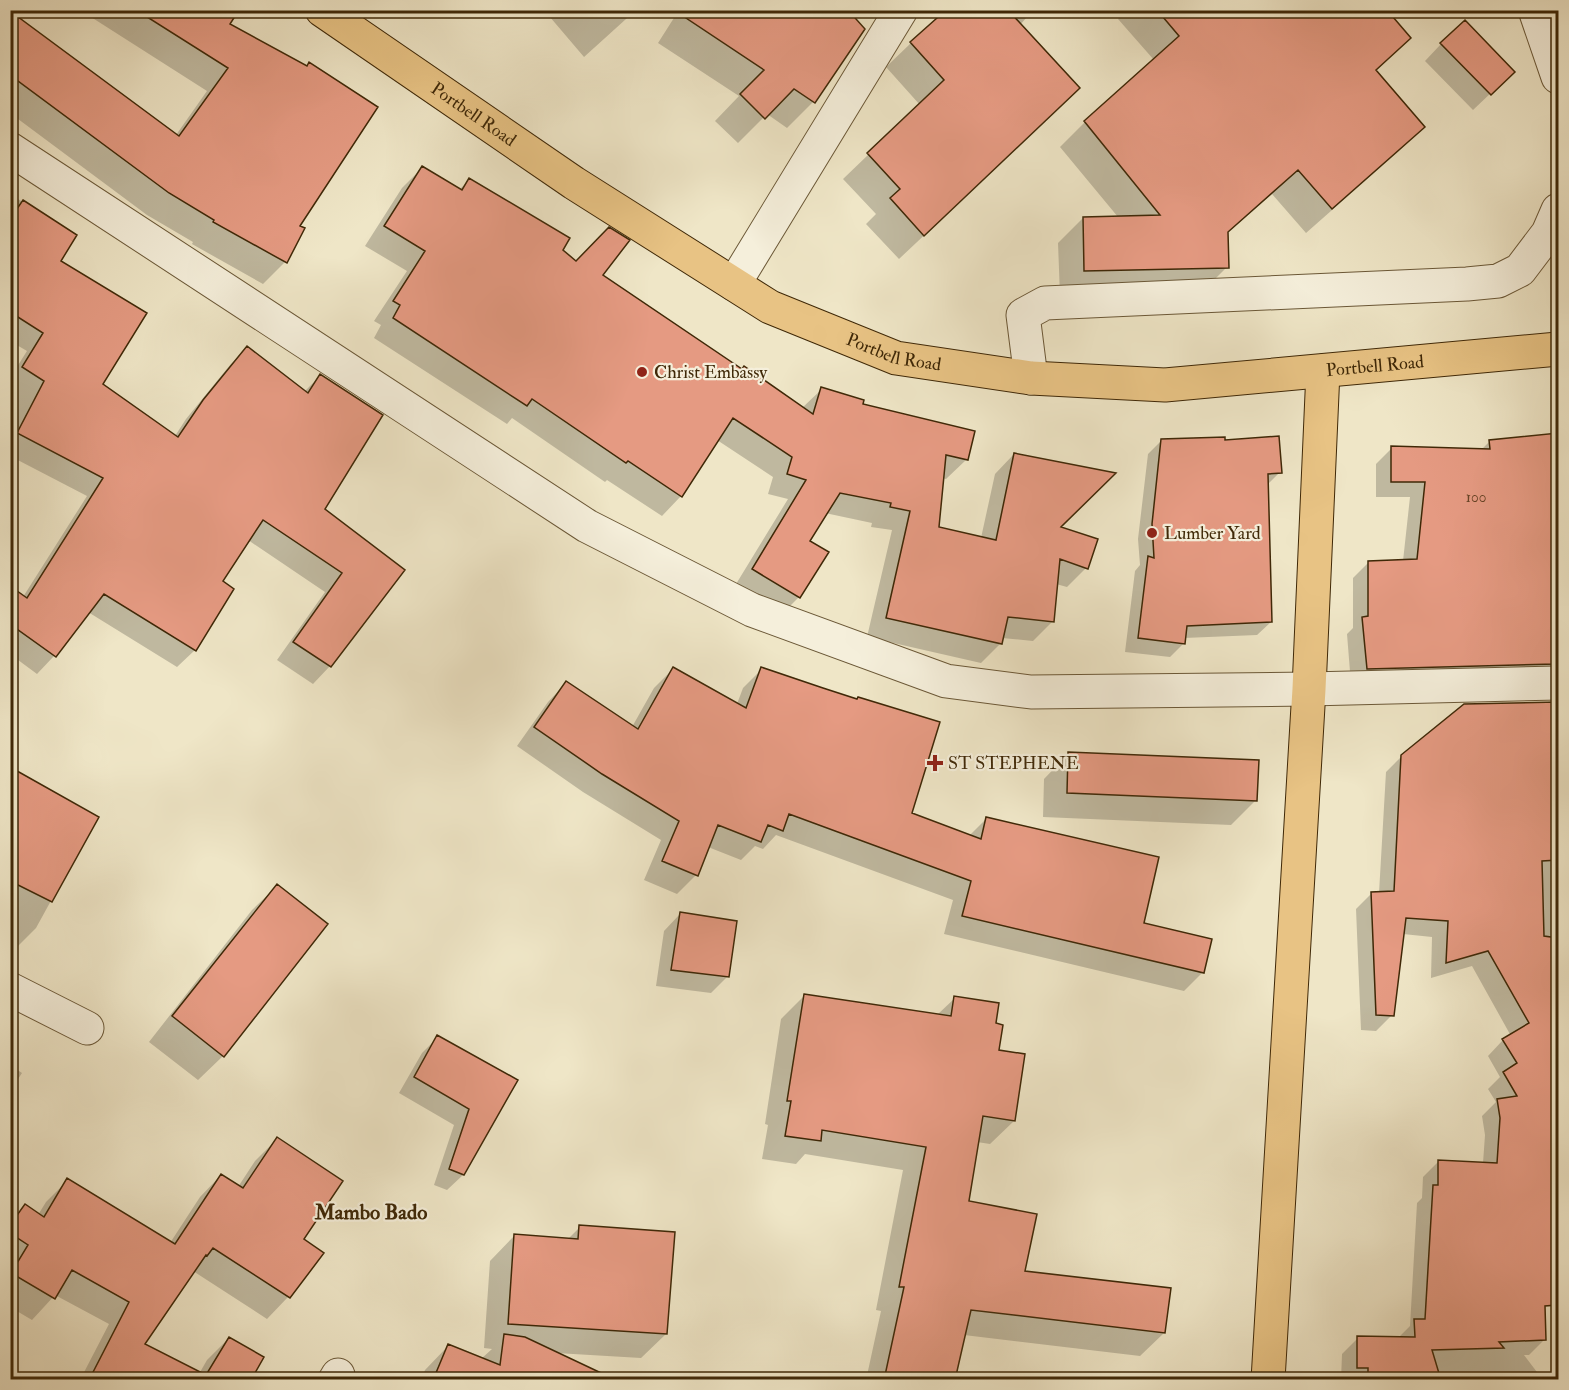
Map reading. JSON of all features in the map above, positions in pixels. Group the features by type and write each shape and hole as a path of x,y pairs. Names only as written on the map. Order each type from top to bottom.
{"main road":[{"name":"Portbell Road","path":"322,10 574,183 770,307 896,358 1031,378 1166,385 1558,349"},
{"path":"1268,1380 1309,689 1323,371"}],"street":[{"path":"734,284 901,10"},
{"path":"1535,10 1558,77"},
{"path":"10,148 587,526 752,610 946,681 1031,692 1558,683"},
{"path":"1031,378 1023,315 1045,303 1456,285 1498,281 1521,270 1548,233 1558,210"},
{"path":"10,989 87,1028"}],"building":[{"path":"136,10 239,10 230,24 307,66 309,62 378,107 300,226 305,228 287,263 213,222 214,220 169,193 10,75 10,11 179,136 228,68"},
{"path":"674,10 848,10 865,29 815,103 794,89 765,119 740,94 764,70"},
{"path":"946,10 1008,10 1080,88 924,236 890,198 900,189 867,153 944,80 910,42"},
{"path":"1157,10 1387,10 1411,38 1376,70 1425,127 1332,209 1298,170 1228,232 1229,268 1084,271 1083,217 1160,215 1084,121 1179,36"},
{"path":"1465,20 1515,72 1491,95 1440,43"},
{"path":"422,166 462,190 469,178 570,238 563,250 576,261 609,227 630,240 603,275 742,369 744,366 813,414 821,387 864,400 863,404 975,431 968,460 946,455 939,527 996,540 1014,453 1116,473 1061,527 1098,539 1088,569 1060,559 1054,622 1008,617 1002,644 886,618 910,511 890,507 891,503 840,493 810,541 829,552 800,598 752,569 806,480 787,474 792,457 733,418 682,497 628,461 626,463 532,399 527,406 393,318 400,305 393,301 425,251 384,226"},
{"path":"23,200 77,235 61,261 147,313 103,384 178,437 203,400 247,346 308,393 320,374 383,415 325,509 405,570 331,667 293,642 342,573 263,520 223,581 234,589 196,651 104,594 56,657 10,624 10,586 27,598 103,478 17,433 44,381 22,367 43,333 10,312 10,219"},
{"path":"1558,433 1558,658 1555,658 1556,664 1367,669 1362,617 1368,616 1368,561 1417,559 1425,482 1391,482 1391,446 1490,449 1489,440"},
{"path":"1279,436 1282,473 1268,474 1272,622 1187,626 1185,644 1138,638 1148,556 1154,558 1152,524 1161,439 1225,437 1225,440"},
{"path":"673,667 746,708 761,667 857,699 858,697 940,722 912,813 981,839 986,817 1159,857 1144,923 1212,939 1204,973 962,916 971,881 789,814 783,831 768,825 761,842 718,825 698,876 662,861 679,821 602,774 534,727 566,681 638,729"},
{"path":"1558,702 1558,860 1542,861 1544,936 1558,938 1558,1183 1554,1178 1557,1305 1545,1306 1546,1340 1499,1342 1504,1348 1432,1350 1441,1380 1368,1380 1368,1368 1357,1368 1357,1336 1415,1337 1414,1319 1425,1319 1433,1185 1438,1185 1438,1160 1497,1163 1500,1118 1497,1099 1517,1096 1503,1072 1517,1063 1502,1039 1529,1023 1488,951 1446,963 1448,921 1406,918 1394,1016 1376,1015 1371,892 1394,891 1401,755 1464,704"},
{"path":"1068,752 1259,760 1257,801 1067,793"},
{"path":"10,767 99,817 52,902 10,881"},
{"path":"277,884 328,924 224,1057 172,1016"},
{"path":"680,912 737,921 729,977 671,970"},
{"path":"804,994 951,1016 954,996 999,1003 996,1023 1003,1025 999,1050 1025,1054 1015,1121 983,1116 969,1201 1037,1214 1025,1271 1171,1288 1165,1333 971,1310 955,1380 884,1380 904,1287 899,1287 926,1147 822,1130 821,1141 785,1136 791,1101 787,1101"},
{"path":"437,1035 518,1080 464,1175 449,1169 469,1109 414,1077"},
{"path":"277,1137 343,1181 304,1239 324,1253 290,1298 213,1248 145,1344 206,1375 229,1337 264,1357 251,1380 89,1380 129,1302 72,1270 55,1299 11,1273 28,1245 10,1233 10,1225 25,1204 44,1217 67,1178 175,1244 221,1174 243,1188"},
{"path":"579,1225 675,1232 667,1334 508,1324 514,1234 578,1239"},
{"path":"504,1334 525,1337 616,1380 433,1380 448,1344 500,1365"}],"place":[{"name":"Christ Embassy","path":"642,372"},
{"name":"Lumber Yard","path":"1152,533"},
{"name":"ST STEPHENE","path":"935,763"}],"district":[{"name":"Mambo Bado","path":"371,1212"}]}
